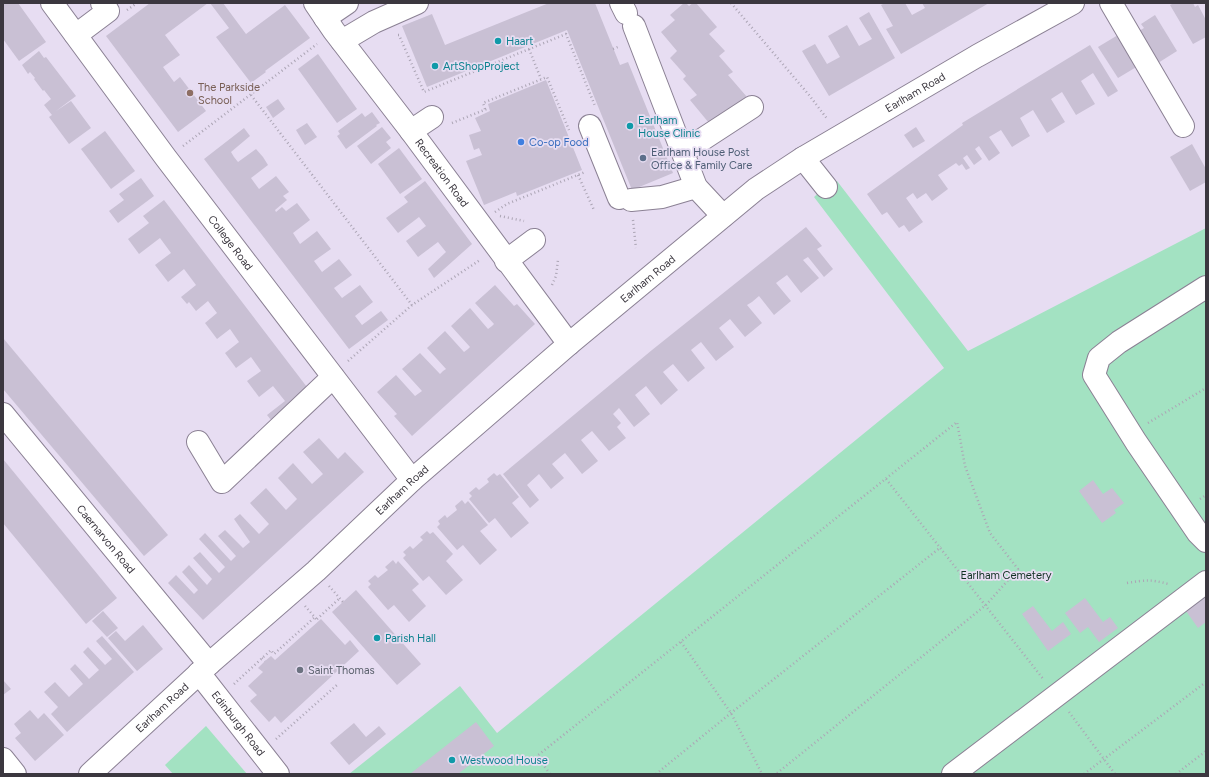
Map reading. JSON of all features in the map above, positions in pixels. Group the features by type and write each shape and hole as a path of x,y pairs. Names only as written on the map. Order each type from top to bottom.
{"street":[{"name":"College Road","path":"52,3 166,158 412,480"},
{"path":"329,23 347,3"},
{"path":"329,23 374,22 417,3"},
{"name":"Earlham Road","path":"90,774 204,668 316,570 412,480 569,344 756,189 802,158 1073,3"},
{"path":"1111,3 1184,126"},
{"path":"75,34 84,29 105,7"},
{"path":"627,14 696,187 723,216"},
{"name":"Recreation Road","path":"329,23 569,344"},
{"path":"683,152 752,107"},
{"path":"411,131 432,117"},
{"path":"594,120 625,199 662,197 696,187"},
{"path":"802,158 826,188"},
{"path":"502,254 530,231"},
{"path":"1206,287 1119,342 1099,358 1094,375 1131,434 1198,533 1206,541"},
{"path":"198,442 222,482 332,376"},
{"name":"Caernarvon Road","path":"3,414 204,668"},
{"path":"953,774 1198,588"},
{"name":"Edinburgh Road","path":"204,668 261,752 278,774"},
{"path":"3,759 16,774"}],"path":[{"path":"731,3 809,95 841,136"},
{"path":"166,158 251,95 329,23"},
{"path":"392,38 399,35 424,92 566,34 579,63 594,120"},
{"path":"529,49 541,79"},
{"path":"485,109 483,103 547,77 571,136"},
{"path":"251,95 412,305"},
{"path":"530,231 492,214 507,204 586,172 582,165"},
{"path":"578,175 594,210"},
{"path":"625,199 636,248"},
{"path":"332,376 412,305 502,254"},
{"path":"1131,434 1206,388"},
{"path":"550,774 537,756 957,422 965,466 990,533 1018,569 986,605 776,774"},
{"path":"886,479 994,615"},
{"path":"656,774 941,547"},
{"path":"1127,583 1154,580 1182,589 1198,588"},
{"path":"330,586 343,602"},
{"path":"232,686 271,650 274,654 340,598"},
{"path":"305,606 317,619"},
{"path":"681,642 731,713 762,774"},
{"path":"262,658 265,661"},
{"path":"1084,774 1206,682"},
{"path":"261,752 337,685"},
{"path":"1176,774 1206,751"}],"green space":[{"name":"Earlham Cemetery","path":"837,181 968,351 1206,228 1206,774 349,774 460,686 497,733 944,368 814,197 825,187"},
{"path":"206,726 247,774 173,774 165,765"}],"building":[{"path":"3,3 18,3 46,42 19,61 3,39"},
{"path":"150,3 208,3 165,35 180,55 163,67 174,82 180,77 206,111 178,132 106,36"},
{"path":"210,3 223,3 246,34 285,5 310,38 251,83 216,37 229,28"},
{"path":"549,3 595,3 620,65 628,62 673,173 632,190 567,30 427,87 402,26 432,14 445,45"},
{"path":"684,3 689,6 696,3 717,27 709,34 725,51 719,56 733,72 728,75 747,97 717,122 709,123 690,100 697,95 683,79 686,76 670,58 677,51 661,32 675,20 670,15"},
{"path":"885,3 905,3 912,15 925,8 922,3 989,3 901,54 886,29 893,26 881,5"},
{"path":"1174,3 1193,3 1195,7 1198,5 1206,20 1206,37 1193,44 1170,5"},
{"path":"869,12 895,58 829,96 802,51 815,44 827,64 840,57 828,36 847,25 859,46 872,39 859,18"},
{"path":"1155,15 1177,51 1158,63 1139,31 1144,28 1141,24"},
{"path":"1118,35 1138,66 1118,78 1098,47"},
{"path":"1090,45 1118,91 1108,97 1093,73 1081,81 1095,104 1076,115 1062,92 1051,99 1065,122 1047,133 1033,110 1020,118 1030,136 1012,147 1001,130 989,137 1000,153 989,161 979,146 975,149 982,159 974,165 967,155 963,158 970,168 966,170 962,164 959,166 956,163 938,175 948,189 932,201 926,193 917,199 913,193 906,198 923,222 909,232 904,225 899,228 887,212 882,215 867,194 963,125 962,123"},
{"path":"39,51 44,58 46,57 76,96 56,111 71,101 91,128 69,144 49,117 52,115 44,105 51,99 44,90 43,91 30,72 28,74 22,65"},
{"path":"318,54 357,109 337,123 298,69"},
{"name":"Co-op Food","path":"546,80 582,170 517,196 516,192 484,205 466,161 482,155 479,148 474,150 469,135 481,131 475,118 490,111 488,104"},
{"path":"278,99 285,109 273,118 266,107"},
{"path":"372,112 380,123 346,149 337,136 340,134 338,131 362,113 365,117"},
{"path":"307,123 317,137 305,145 296,130"},
{"path":"382,127 391,138 386,142 391,148 371,164 357,146"},
{"path":"916,127 925,141 913,148 904,135"},
{"path":"244,128 250,136 231,152 234,157 238,162 256,149 263,157 268,165 251,178 259,189 276,176 289,192 283,196 287,200 275,210 276,212 282,207 286,211 297,203 310,220 293,233 300,244 317,231 331,249 314,261 322,272 339,259 352,275 334,288 342,298 360,285 373,302 355,316 362,325 381,311 388,320 349,349 204,159"},
{"path":"105,131 135,171 111,189 81,149"},
{"path":"1192,144 1206,169 1206,182 1190,191 1170,157"},
{"path":"399,148 422,179 400,194 378,164"},
{"path":"141,178 154,196 118,223 109,211 124,200 119,194"},
{"path":"425,181 472,244 434,278 428,269 446,252 438,242 418,257 406,241 426,226 419,217 398,233 386,218 408,202 404,197"},
{"path":"164,200 310,391 275,425 267,415 285,401 273,386 259,397 247,381 261,371 251,357 236,368 225,353 239,342 230,329 217,339 205,323 217,313 208,301 196,311 189,302 187,304 181,297 196,285 184,269 168,282 155,265 171,253 160,238 139,254 128,239 149,223 143,216"},
{"path":"806,227 822,246 817,249 833,269 824,277 808,257 803,260 819,278 801,293 787,275 776,283 791,301 774,315 759,296 747,305 762,323 745,337 730,319 719,328 734,347 716,361 701,342 691,350 705,368 688,382 673,364 663,372 678,390 661,405 646,386 635,395 650,414 634,427 619,408 613,414 621,423 617,427 626,438 609,451 592,431 581,440 598,461 582,474 565,453 552,464 564,478 551,489 539,474 527,485 539,500 530,508 503,474 652,350"},
{"path":"495,285 514,306 517,304 535,324 412,436 394,416 397,414 377,392 396,375 415,396 422,391 402,369 420,353 440,374 446,369 427,348 445,331 464,352 468,349 470,347 451,326 470,308 488,329 492,326 494,324 475,303"},
{"path":"3,338 168,535 144,556 3,389"},
{"path":"319,438 338,459 345,452 364,472 203,620 168,583 176,575 194,594 198,590 182,572 189,565 207,585 212,579 193,558 200,552 219,573 225,567 199,539 205,533 231,561 236,556 218,536 225,530 243,548 250,542 234,519 240,514 259,534 269,524 250,503 266,488 286,510 297,499 278,478 293,463 312,484 323,474 303,452"},
{"path":"3,459 117,598 86,624 3,523"},
{"path":"494,473 497,476 500,474 519,497 512,503 529,523 511,538 495,518 489,523 469,499 472,496 469,493 476,487 479,490 489,482 487,479"},
{"path":"1093,480 1103,494 1112,488 1124,503 1114,510 1116,513 1102,523 1079,491"},
{"path":"462,500 465,504 468,501 488,525 480,531 497,550 480,565 463,545 457,550 437,527 440,524 438,521 445,515 447,518 457,510 455,506"},
{"path":"427,531 430,534 433,532 453,554 446,561 463,580 446,595 429,576 423,581 403,558 406,555 403,552 410,546 413,549 423,540 420,537"},
{"path":"393,560 396,564 398,561 419,584 412,590 426,606 409,622 394,605 388,610 368,587 371,584 368,581 375,575 378,578 388,570 385,567"},
{"name":"Parish Hall","path":"356,590 421,664 397,685 332,612"},
{"path":"1206,597 1206,622 1198,628 1186,611"},
{"path":"1085,598 1103,622 1110,617 1118,628 1099,642 1088,627 1080,633 1065,613"},
{"path":"1033,606 1052,631 1063,622 1071,634 1048,651 1022,614"},
{"path":"103,611 118,628 107,637 92,621"},
{"name":"Saint Thomas","path":"321,619 345,645 350,640 359,651 281,723 275,716 269,722 250,701 257,695 248,686 263,672 258,668 265,661 271,656 275,660"},
{"path":"143,625 163,649 137,671 108,638 116,631 125,641"},
{"path":"102,636 134,672 67,732 51,714 58,707 44,692 55,682 69,697 83,684 70,669 75,664 89,679 99,670 83,652 88,647 105,665 112,659 96,641"},
{"path":"3,680 11,689 3,695"},
{"path":"30,710 38,719 44,713 64,735 35,761 15,738 21,733 14,724"},
{"name":"Westwood House","path":"476,722 494,746 458,774 410,774"},
{"path":"354,723 366,737 379,726 386,734 349,765 330,743"}],"place":[{"name":"Haart","path":"498,41"},
{"name":"ArtShopProject","path":"435,66"},
{"name":"The Parkside School","path":"190,93"},
{"name":"Earlham House Clinic","path":"630,126"},
{"name":"Co-op Food","path":"521,142"},
{"name":"Earlham House Post Office & Family Care","path":"643,158"},
{"name":"Parish Hall","path":"377,638"},
{"name":"Saint Thomas","path":"300,670"},
{"name":"Westwood House","path":"452,760"}]}
